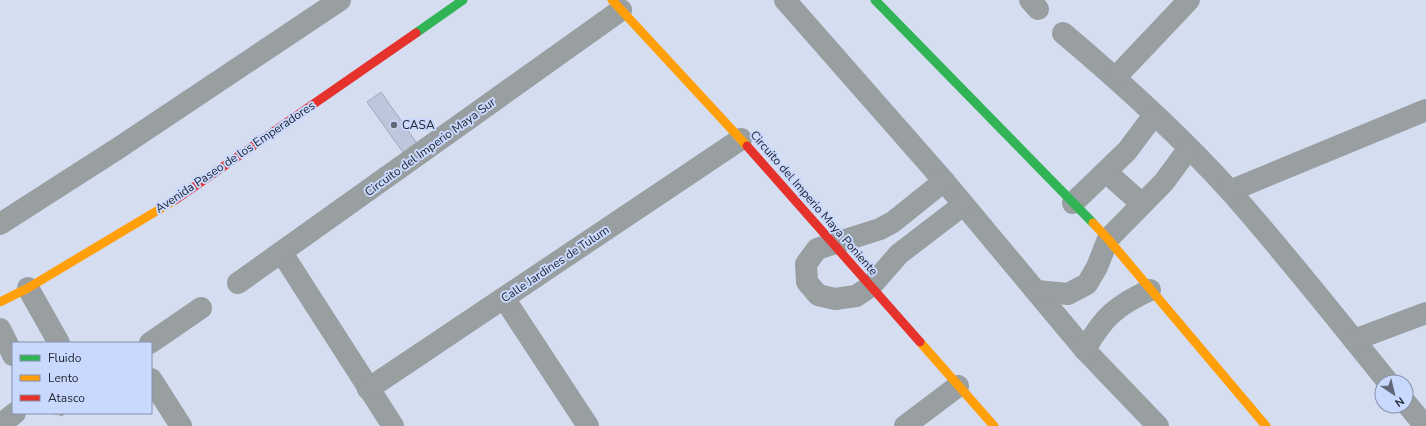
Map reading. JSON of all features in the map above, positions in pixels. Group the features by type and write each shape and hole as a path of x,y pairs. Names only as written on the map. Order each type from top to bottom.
{"street":[{"path":"0,224 117,149 340,0"},
{"name":"Avenida Paseo de los Emperadores","path":"0,302 28,288 174,200 463,0"},
{"path":"785,0 944,181 1085,350 1158,426"},
{"path":"875,0 1108,239 1266,426"},
{"path":"1116,77 1189,0"},
{"name":"Circuito del Imperio Maya Poniente","path":"617,5 741,139 994,426"},
{"name":"Circuito del Imperio Maya Sur","path":"238,283 282,253 617,5"},
{"path":"1063,33 1116,77 1189,148 1230,191 1382,374"},
{"path":"1230,191 1426,110"},
{"path":"1073,203 1126,152 1154,115"},
{"name":"Calle Jardines de Tulum","path":"368,389 741,139"},
{"path":"1037,291 1068,294 1087,284 1097,267 1108,239 1164,182 1189,148"},
{"path":"1106,172 1142,204"},
{"path":"944,181 893,222 880,229 817,250 806,264 807,282 818,295 836,299 856,296 871,286 899,254 917,238 963,205"},
{"path":"900,215 917,238"},
{"path":"282,253 392,426"},
{"path":"28,288 58,342"},
{"path":"1085,350 1096,330 1111,313 1129,299 1150,290"},
{"path":"504,298 588,426"},
{"path":"151,342 201,308"},
{"path":"1354,340 1426,313"},
{"path":"0,329 12,353"},
{"path":"152,381 182,426"},
{"path":"905,426 958,386"},
{"path":"1414,413 1425,426"},
{"path":"0,425 14,414"}],"building":[{"name":"CASA","path":"381,92 421,149 407,158 367,102"}],"traffic: fast":[{"path":"416,33 463,0"},
{"path":"875,0 1093,223"}],"traffic: slow":[{"path":"612,0 747,146"},
{"path":"0,302 28,288 175,200"},
{"path":"1093,223 1266,426"},
{"path":"920,342 994,426"}],"traffic: jam":[{"path":"175,200 416,33"},
{"path":"747,146 920,342"}],"place":[{"name":"CASA","path":"394,125"}]}
